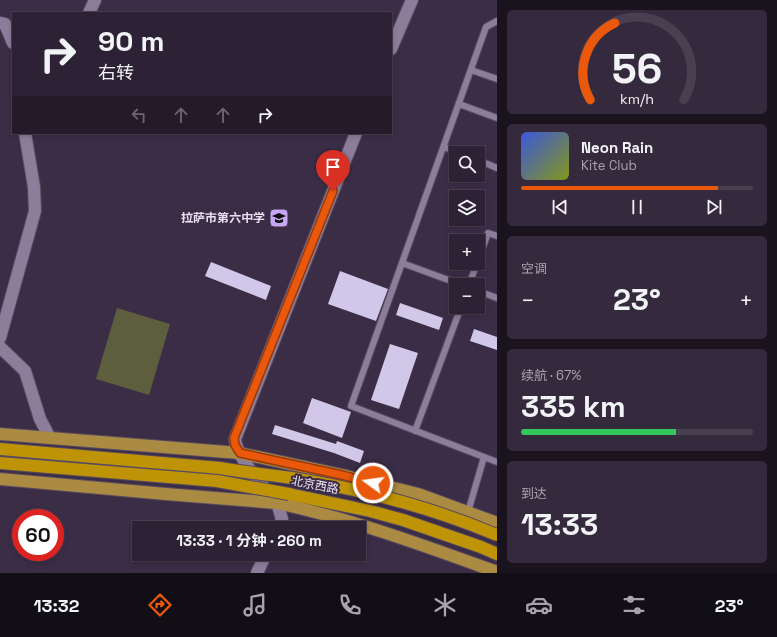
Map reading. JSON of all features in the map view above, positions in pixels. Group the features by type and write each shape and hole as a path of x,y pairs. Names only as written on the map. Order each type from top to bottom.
{"highway":[{"name":"北京西路","path":"0,450 220,468 293,479 388,498 436,512 497,535"},
{"name":"北京西路","path":"0,463 217,481 289,494 403,520 497,554"}],"main road":[{"path":"0,434 240,453 342,475 411,492 497,523"},
{"path":"0,479 277,503 360,524 497,572"}],"street":[{"path":"89,12 95,0"},
{"path":"392,47 412,0"},
{"path":"0,24 5,24 12,41"},
{"path":"0,338 2,322 35,211 34,187 25,134"},
{"path":"281,521 282,519 277,503 243,461 235,445 234,438 356,134"},
{"path":"0,347 25,372 40,418 50,438"},
{"path":"257,573 263,561"}],"lane":[{"path":"497,21 486,27 351,406 497,462"},
{"path":"471,70 497,79"},
{"path":"459,104 497,118"},
{"path":"444,147 449,149"},
{"path":"485,163 497,168"},
{"path":"485,242 488,233 497,236"},
{"path":"402,263 449,280"},
{"path":"485,294 497,298"},
{"path":"415,431 458,314"},
{"path":"468,512 484,457"}],"green space":[{"path":"117,308 170,324 149,395 96,379"}],"building":[{"path":"211,262 271,286 266,300 205,276"},
{"path":"340,271 388,289 376,321 328,304"},
{"path":"400,303 443,318 439,330 396,315"},
{"path":"474,329 497,337 497,350 470,341"},
{"path":"390,344 418,353 399,409 371,400"},
{"path":"312,398 351,412 342,438 303,423"},
{"path":"275,425 336,444 337,441 364,451 360,463 334,453 272,434"}],"place":[{"name":"拉萨市第六中学","path":"279,218"}],"route":[{"path":"333,191 234,438 235,445 240,453 373,483"}]}
